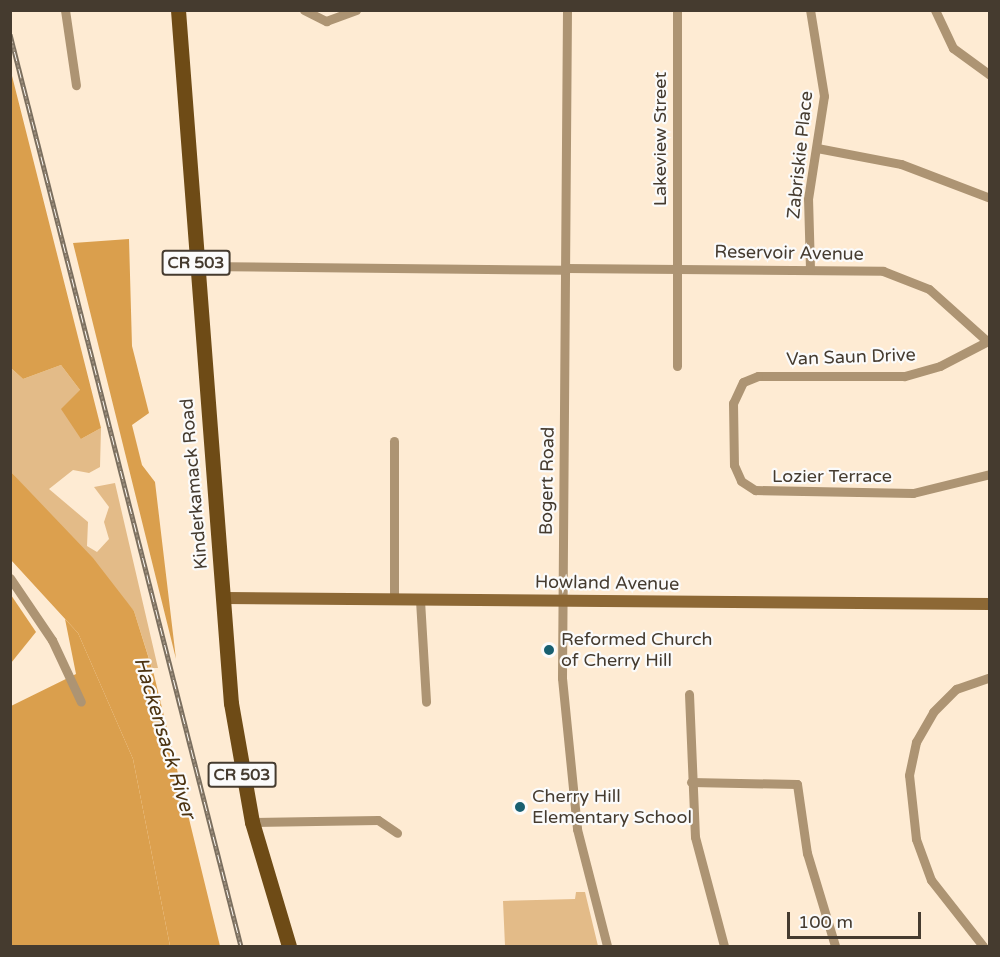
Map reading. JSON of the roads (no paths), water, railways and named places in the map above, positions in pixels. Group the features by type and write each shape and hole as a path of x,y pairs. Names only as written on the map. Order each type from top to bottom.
{"main road":[{"name":"Kinderkamack Road","path":"178,10 196,266 225,598 231,703 252,822 289,946"}],"street":[{"path":"65,10 76,85"},
{"path":"304,10 327,21 356,10"},
{"name":"Bogert Road","path":"567,10 562,601 570,779 608,946"},
{"name":"Lakeview Street","path":"677,10 675,268 677,366"},
{"name":"Zabriskie Place","path":"810,10 823,74 817,148 808,199 810,269"},
{"path":"935,10 953,48 990,75"},
{"path":"817,148 901,164 990,198"},
{"name":"Reservoir Avenue","path":"196,266 883,271 915,281 945,300 988,340"},
{"name":"Van Saun Drive","path":"743,382 758,376 904,376 940,366 988,340"},
{"name":"Lozier Terrace","path":"743,382 733,403 734,465 741,481 755,490 912,493 990,474"},
{"path":"394,441 394,599"},
{"path":"10,578 52,640 81,702"},
{"name":"Howland Avenue","path":"225,598 990,604"},
{"path":"420,600 426,702"},
{"path":"982,946 942,899 922,860 909,775 916,742 933,712 956,688 990,677"},
{"path":"689,694 691,782 696,846 724,946"},
{"path":"691,782 797,784 807,853 836,946"},
{"path":"252,822 378,820 397,833"}],"water":[{"name":"Hackensack River","path":"11,472 93,558 134,611 154,675 220,946 170,946 133,759 78,633 11,560"}],"railway":[{"path":"10,34 241,946"}],"place":[{"name":"Reformed Church of Cherry Hill","path":"549,650"},
{"name":"Cherry Hill Elementary School","path":"520,807"}]}
